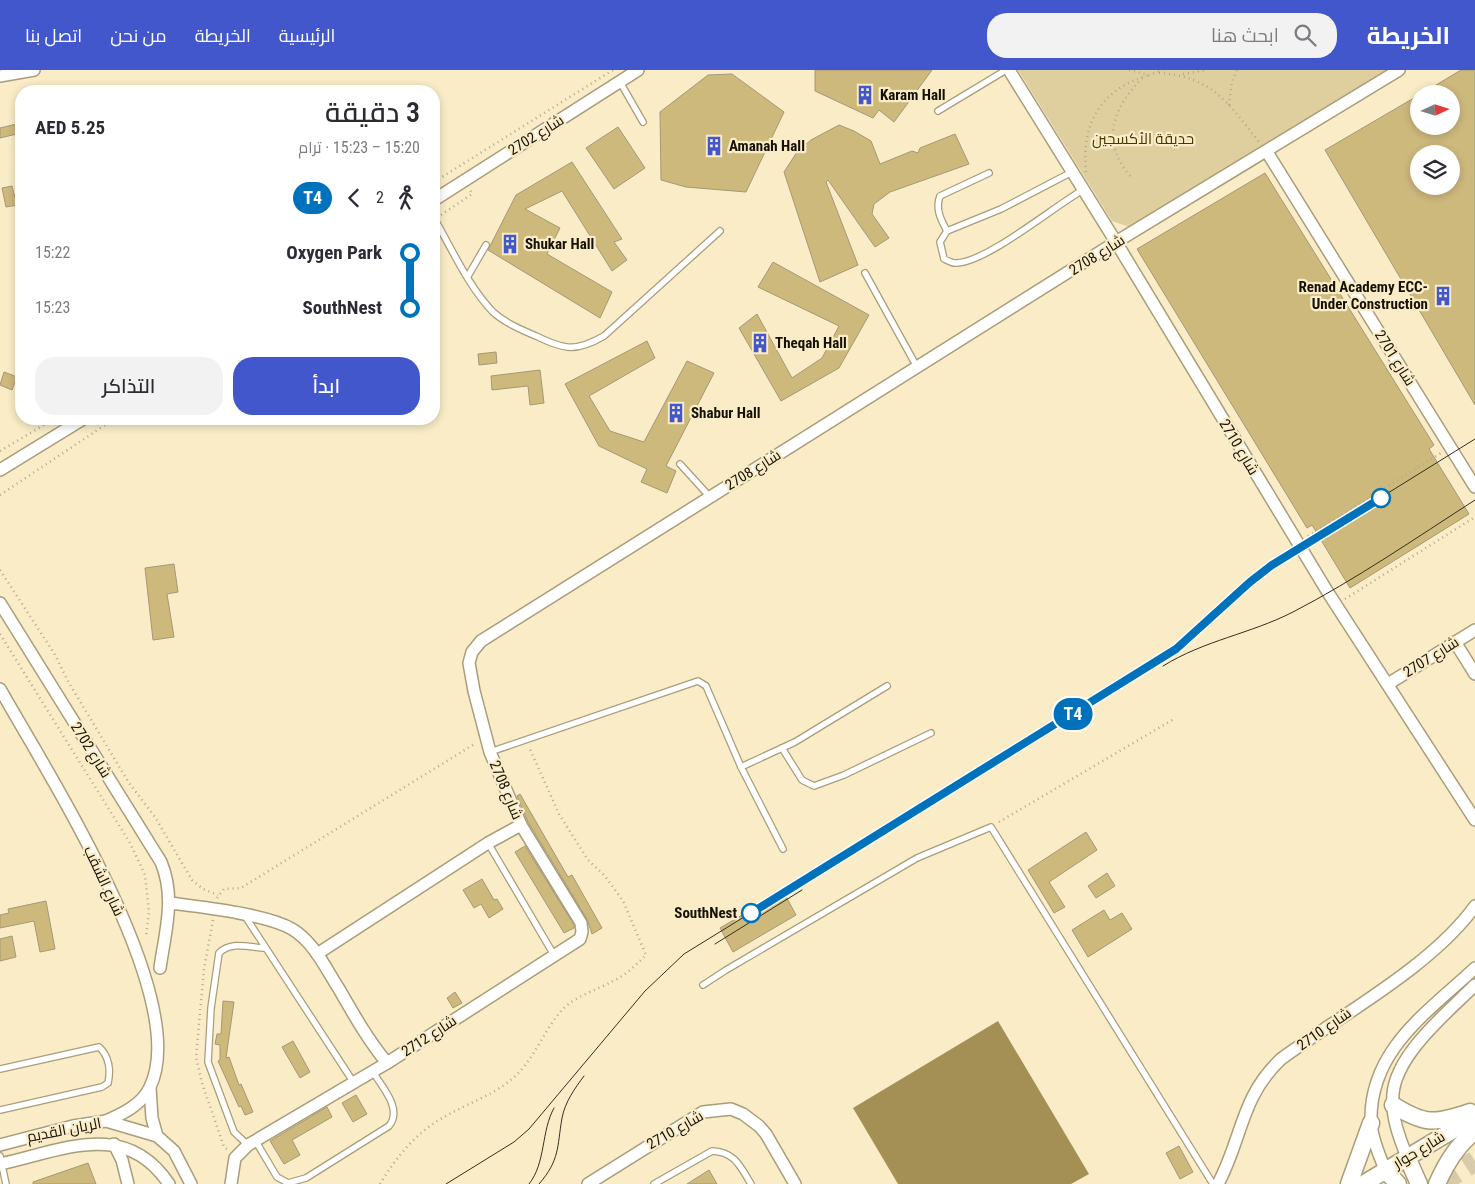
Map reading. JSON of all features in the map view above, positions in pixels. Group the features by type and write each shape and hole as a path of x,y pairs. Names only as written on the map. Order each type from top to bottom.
{"main road":[{"path":"1393,1106 1424,1121 1447,1120 1475,1111"},
{"name":"شارع حوار","path":"1364,1184 1388,1177 1407,1157 1475,1117"},
{"path":"1349,1184 1371,1123"},
{"path":"1437,1184 1450,1157 1462,1142 1475,1131"},
{"path":"1407,1157 1409,1184"},
{"path":"1407,1157 1418,1184"},
{"path":"1388,1177 1398,1184"}],"street":[{"path":"0,76 34,70"},
{"name":"شارع 2702","path":"440,196 638,70"},
{"name":"شارع 2710","path":"1007,70 1116,242 1297,543 1475,820"},
{"name":"شارع 2708","path":"317,954 488,843 521,825 490,752 470,677 469,663 472,652 481,641 1116,242 1400,70"},
{"name":"شارع 2701","path":"1267,152 1475,487"},
{"path":"0,470 73,425"},
{"name":"شارع 2702","path":"0,603 161,862 166,875 170,903 160,968"},
{"name":"شارع 2707","path":"1388,684 1475,630"},
{"path":"1455,642 1475,674"},
{"name":"شارع الشقب","path":"0,689 107,880 136,951 154,1010 157,1033 158,1054 150,1088 152,1118 157,1136"},
{"name":"شارع 2712","path":"170,903 245,916 293,930 317,954 370,1042 387,1062 580,939 582,928 521,825"},
{"name":"شارع 2710","path":"1218,1184 1236,1146 1246,1107 1253,1091 1267,1072 1287,1054 1374,995 1423,958 1459,926 1475,906"},
{"path":"1388,1177 1371,1123 1374,1090 1382,1065 1397,1041 1475,968"},
{"path":"1407,1157 1396,1132 1393,1106 1394,1082 1402,1065 1424,1036 1475,985"},
{"path":"231,1184 235,1158 252,1143 387,1062"},
{"path":"106,1121 126,1112 150,1088"},
{"name":"شارع 2710","path":"588,1184 703,1112 731,1109 744,1114 766,1134 795,1184"},
{"name":"الريان القديم","path":"0,1145 73,1126 106,1121 157,1136"},
{"path":"157,1136 174,1151 192,1184"},
{"name":"الريان القديم","path":"1,1161 83,1144 114,1144 149,1162 169,1184"},
{"path":"114,1144 122,1160 128,1184"}],"lane":[{"path":"938,111 1007,70"},
{"path":"620,82 644,122"},
{"path":"1072,172 1002,209 948,231 940,242 944,259 954,263 972,260 1085,193"},
{"path":"948,231 940,218 938,202 940,196 989,174"},
{"path":"440,228 468,276 494,313 512,325 558,347 574,348 604,336 720,231"},
{"path":"468,276 486,245"},
{"path":"865,274 917,367"},
{"path":"680,464 710,497"},
{"path":"490,752 698,681 706,686 741,767 783,849"},
{"path":"741,767 782,748 888,686"},
{"path":"782,748 802,780 814,786 844,775 931,733"},
{"path":"703,986 726,970 916,858 991,827 1213,1184"},
{"path":"488,843 554,955"},
{"path":"245,916 264,948 354,1083"},
{"path":"264,948 235,945 226,947 220,953 208,1050 210,1072 234,1132 252,1143 277,1178 288,1183 306,1178 389,1126 394,1120 395,1112 390,1100 373,1072"},
{"path":"0,1069 99,1047 104,1052 110,1068 108,1083 102,1088 0,1110"},
{"path":"654,1184 712,1151 724,1151 734,1157 751,1184"},
{"path":"1,1161 6,1184"}],"path":[{"path":"440,178 613,70"},
{"path":"1129,70 1149,75"},
{"path":"1159,73 1163,70"},
{"path":"1180,75 1207,70"},
{"path":"1229,105 1232,82 1237,70"},
{"path":"1085,193 1086,144 1093,118 1101,105 1114,91 1149,75 1159,73 1180,75 1208,85 1229,105 1267,152"},
{"path":"1130,176 1118,161 1113,145 1113,132 1124,98 1143,77"},
{"path":"0,451 44,425"},
{"path":"0,495 105,425"},
{"path":"1297,543 1451,447"},
{"path":"1338,605 1475,518"},
{"path":"0,570 54,653 69,683 118,766 155,817 192,880 203,889 218,895"},
{"path":"0,634 130,843 145,876 149,912 146,936"},
{"path":"991,827 1174,719"}],"green space":[{"name":"حديقة الأكسجين","path":"1018,70 1388,70 1138,224 1129,227 1112,221"}],"shaded area":[{"path":"998,1021 1089,1174 1071,1184 898,1184 853,1108"}],"building":[{"name":"Karam Hall","path":"815,70 932,70 894,122 879,110 873,118 815,91"},
{"name":"Renad Academy ECC- Under Construction","path":"1461,70 1475,70 1475,405 1325,150 1410,100 1410,135 1460,135 1460,85 1436,85"},
{"name":"Amanah Hall","path":"732,74 784,112 746,192 686,187 661,180 660,112 708,75"},
{"path":"15,124 15,134 0,138 0,128"},
{"path":"839,125 871,141 880,164 912,151 918,153 920,148 955,134 969,164 890,192 874,204 872,214 889,238 875,247 828,180 826,182 858,265 820,282 784,172 797,152 811,140"},
{"path":"618,127 645,168 614,189 586,148"},
{"name":"Shukar Hall","path":"572,162 622,239 614,242 627,260 612,271 562,191 525,209 560,228 547,254 612,292 600,318 488,250 516,195"},
{"path":"1265,173 1434,445 1429,449 1469,514 1350,588 1312,525 1307,528 1137,249"},
{"path":"12,186 15,205 6,207 2,188"},
{"name":"Theqah Hall","path":"773,262 869,315 839,368 781,401 739,328 757,314 792,378 822,358 839,326 758,287"},
{"name":"Shabur Hall","path":"647,341 655,358 589,396 610,431 644,442 687,361 714,373 666,466 676,471 667,493 641,482 647,469 599,446 565,384"},
{"path":"496,352 497,363 479,365 478,354"},
{"path":"540,370 544,403 530,405 528,386 492,390 491,376"},
{"path":"4,372 15,376 12,390 0,385"},
{"path":"174,564 178,592 167,594 174,637 153,640 145,568"},
{"path":"520,794 568,877 572,875 602,928 592,934 587,919 528,822 517,796"},
{"path":"1086,832 1097,850 1049,882 1065,907 1054,913 1028,870"},
{"path":"525,846 574,925 574,928 564,933 515,852"},
{"path":"1107,873 1115,886 1096,898 1088,886"},
{"path":"482,879 494,900 497,899 503,909 489,918 481,904 474,908 463,890"},
{"path":"783,891 796,915 733,952 720,928"},
{"path":"46,901 55,949 40,952 34,921 0,928 0,915 9,913 8,909"},
{"path":"1104,910 1110,920 1122,913 1132,929 1088,957 1072,930"},
{"path":"12,936 16,957 0,961 0,939"},
{"path":"455,992 462,1003 453,1008 447,998"},
{"path":"223,1001 234,1002 226,1058 229,1057 239,1085 241,1084 253,1112 245,1115 241,1106 239,1107 218,1061 220,1060 220,1045 215,1044 217,1034 221,1034"},
{"path":"293,1041 310,1072 300,1078 282,1047"},
{"path":"356,1095 367,1114 353,1122 342,1103"},
{"path":"327,1107 332,1117 292,1140 300,1155 284,1164 270,1141"},
{"path":"1179,1146 1193,1172 1180,1179 1166,1153"},
{"path":"88,1163 96,1184 33,1184 33,1182"},
{"path":"709,1170 717,1184 687,1184"}],"tunnel":[{"path":"1439,1184 1475,1161"}],"tram line":[{"path":"446,1184 514,1142 529,1129 645,991 684,954 1146,669 1195,631 1272,565 1475,439"},
{"name":"T4","path":"751,913 1146,669 1196,633 1250,582 1272,565 1381,498"},
{"path":"1163,666 1211,643 1277,620 1316,600 1362,573 1475,500"},
{"path":"715,944 802,890"},
{"path":"539,1184 551,1168 554,1160 565,1106 584,1076"},
{"path":"529,1184 541,1157 547,1127 554,1108"}],"place":[{"name":"Karam Hall","path":"865,95"},
{"name":"Amanah Hall","path":"714,146"},
{"name":"Shukar Hall","path":"510,244"},
{"name":"Renad Academy ECC- Under Construction","path":"1443,296"},
{"name":"Theqah Hall","path":"760,343"},
{"name":"Shabur Hall","path":"676,413"},
{"name":"SouthNest","path":"751,913"}]}
